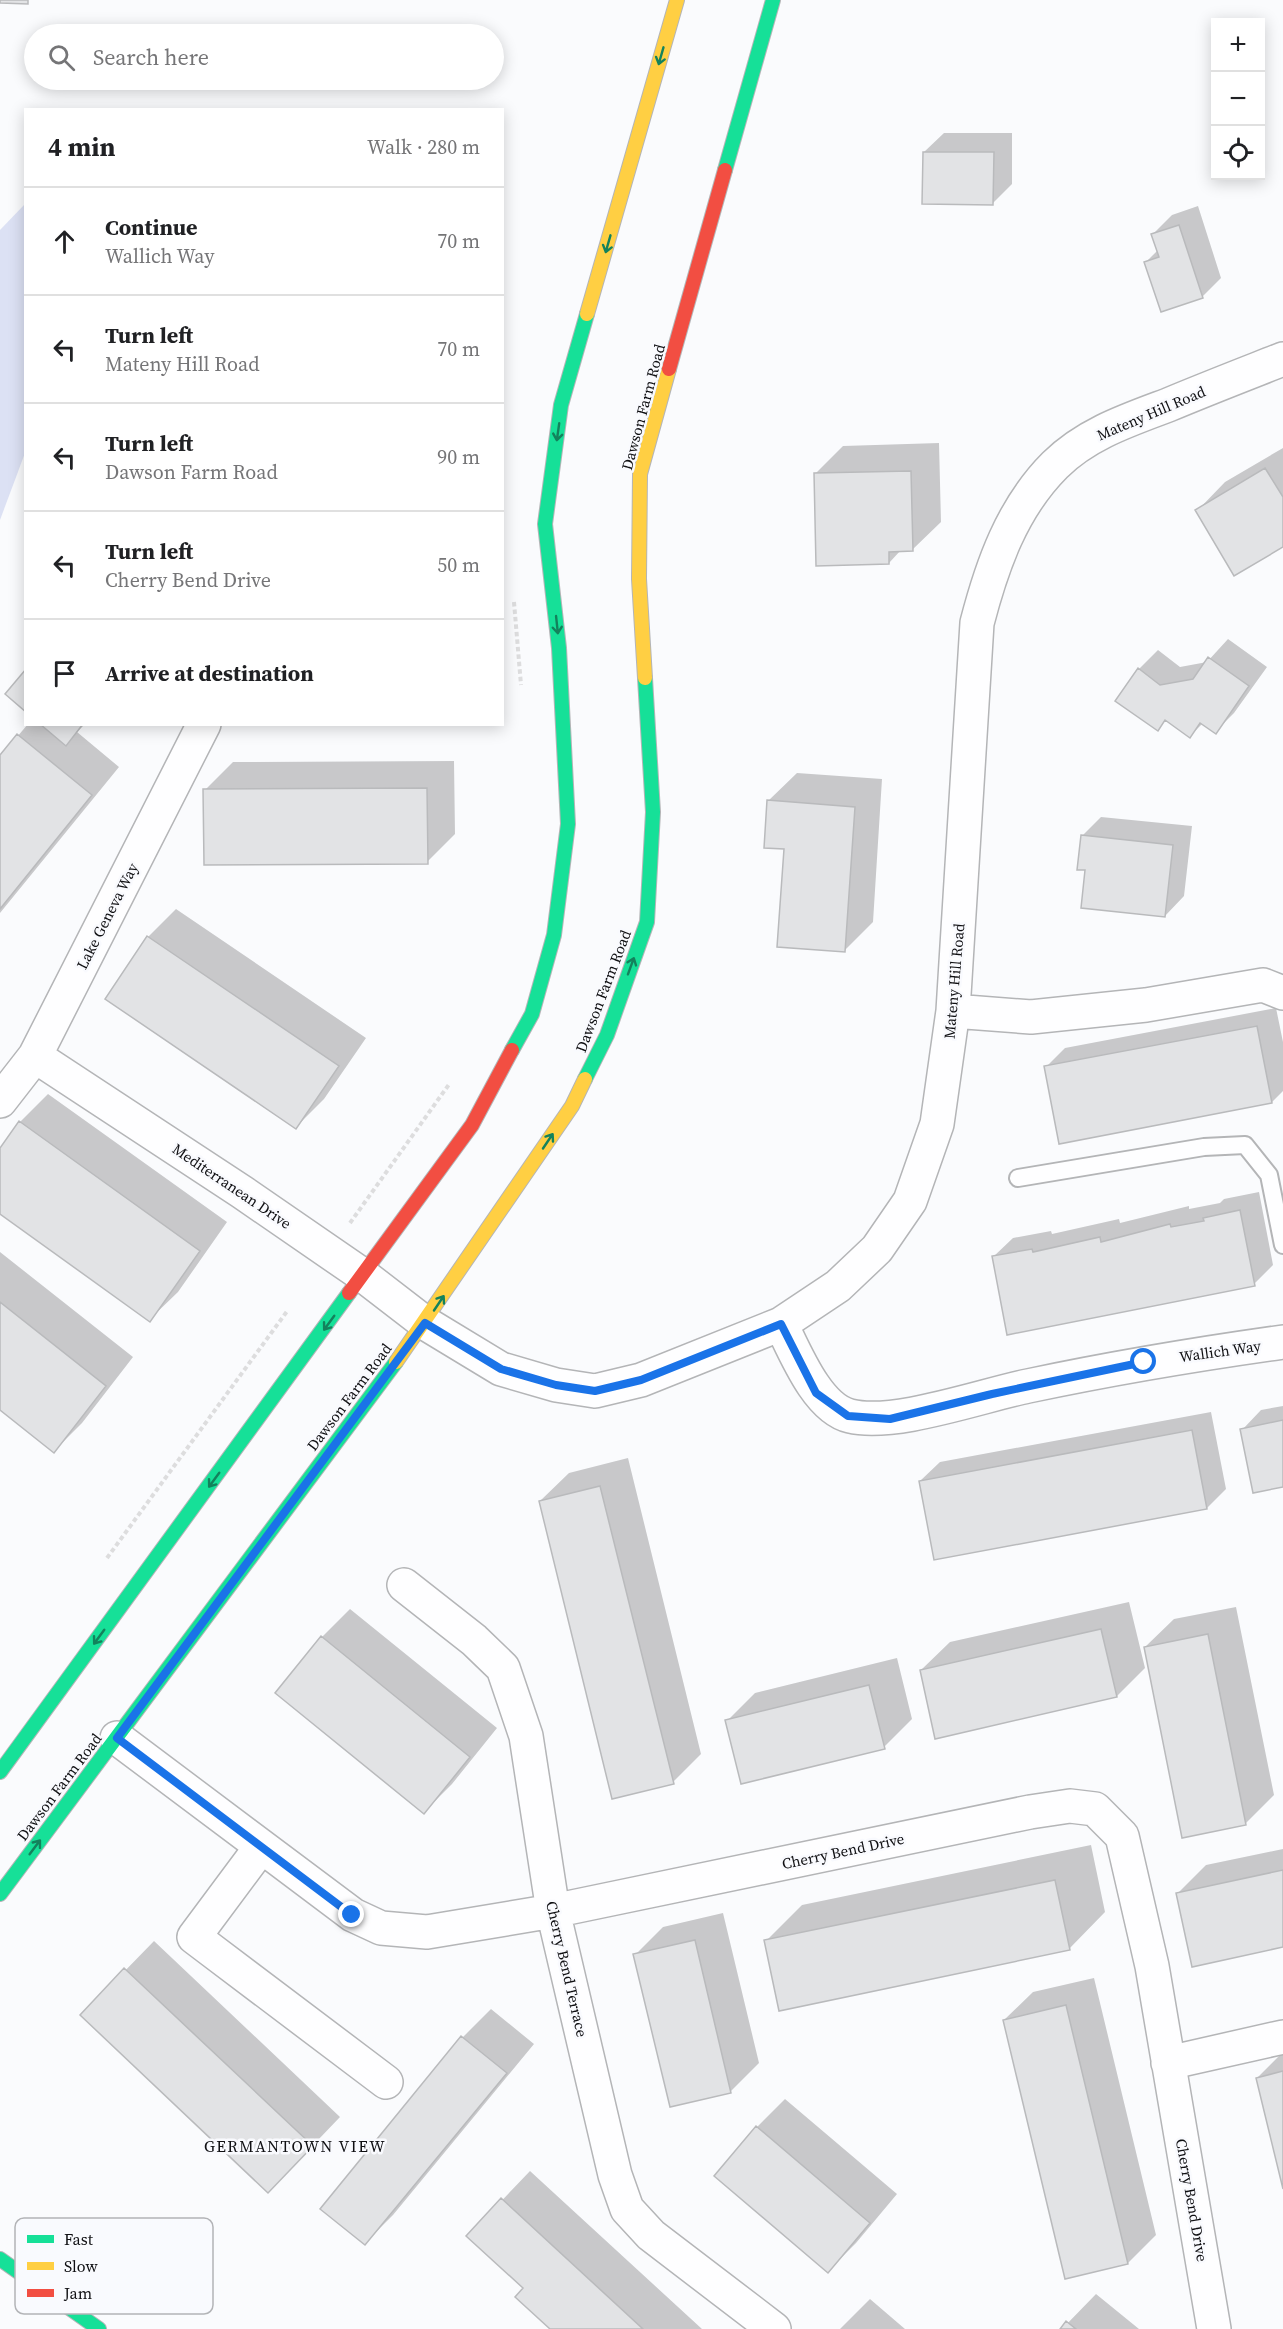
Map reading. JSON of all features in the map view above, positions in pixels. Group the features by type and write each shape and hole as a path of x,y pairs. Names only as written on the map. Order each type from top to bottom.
{"street":[{"path":"0,1772 472,1125 532,1014 554,935 568,824 559,648 545,524 561,405 678,0"},
{"name":"Dawson Farm Road","path":"0,1894 425,1323 572,1106 607,1035 647,922 653,812 639,579 640,474 772,0"},
{"name":"Mateny Hill Road","path":"425,1323 501,1369 556,1385 595,1391 641,1380 781,1324 838,1286 870,1256 910,1201 937,1125 953,1011 977,623 992,567 1028,496 1056,463 1098,432 1283,359"},
{"name":"Lake Geneva Way","path":"0,1101 35,1056 203,726"},
{"path":"953,1011 1031,1017 1146,1005 1263,985 1283,993"},
{"name":"Mediterranean Drive","path":"35,1056 364,1276 425,1323"},
{"name":"Wallich Way","path":"781,1324 816,1393 848,1416 890,1419 992,1394 1144,1362 1283,1342"},
{"name":"Cherry Bend Terrace","path":"404,1585 474,1640 503,1668 526,1736 553,1911 615,2175 627,2209 651,2235 774,2329"},
{"name":"Cherry Bend Drive","path":"117,1738 352,1915 381,1928 427,1932 553,1911 1030,1812 1070,1806 1095,1809 1122,1836 1152,1966 1214,2329"},
{"path":"261,1847 194,1937 387,2082"},
{"path":"1168,2063 1283,2037"},
{"path":"0,2259 15,2270"},
{"path":"78,2314 99,2329"}],"lane":[{"path":"1018,1178 1204,1147 1245,1145 1269,1175 1283,1245"}],"path":[{"path":"514,596 522,688"},
{"path":"331,1254 383,1174 453,1079"},
{"path":"105,1560 289,1308"}],"shaded area":[{"path":"24,205 24,456 0,520 0,230"}],"building":[{"path":"0,0 28,0 28,4 0,3"},
{"path":"923,152 994,152 993,205 922,204"},
{"path":"1179,225 1203,298 1161,312 1144,262 1159,257 1151,234"},
{"path":"1265,468 1283,497 1283,547 1234,576 1195,510"},
{"path":"911,471 913,551 889,552 889,564 816,566 814,473"},
{"path":"1208,657 1249,686 1216,734 1200,723 1190,738 1165,720 1158,731 1115,701 1138,668 1160,685 1193,679"},
{"path":"24,671 24,710 5,694"},
{"path":"42,726 81,726 66,746"},
{"path":"17,734 92,795 0,909 0,755"},
{"path":"427,788 428,864 204,865 203,789"},
{"path":"767,800 855,807 845,952 777,947 784,849 764,848"},
{"path":"1081,835 1173,845 1165,917 1081,908 1085,870 1077,870"},
{"path":"147,936 339,1066 296,1129 105,999"},
{"path":"1257,1026 1272,1103 1059,1144 1044,1066"},
{"path":"19,1121 200,1251 150,1322 0,1214 0,1148"},
{"path":"1240,1210 1255,1286 1007,1335 992,1256 1032,1249 1033,1252 1100,1237 1101,1242 1170,1224 1171,1227 1204,1221 1203,1218"},
{"path":"0,1302 106,1386 54,1453 0,1410"},
{"path":"1283,1420 1283,1487 1253,1493 1240,1429"},
{"path":"1192,1430 1207,1509 934,1560 919,1481"},
{"path":"600,1486 674,1784 612,1799 539,1501"},
{"path":"1101,1629 1117,1697 935,1739 920,1670"},
{"path":"1208,1634 1246,1825 1182,1838 1144,1647"},
{"path":"321,1636 470,1757 424,1814 275,1693"},
{"path":"869,1685 885,1749 741,1784 725,1720"},
{"path":"1283,1870 1283,1947 1192,1967 1176,1893"},
{"path":"1055,1880 1070,1950 779,2011 764,1940"},
{"path":"695,1940 731,2093 670,2107 633,1954"},
{"path":"124,1968 313,2146 268,2193 80,2015"},
{"path":"1066,2005 1128,2264 1065,2279 1003,2020"},
{"path":"461,2036 507,2073 365,2245 320,2209"},
{"path":"1283,2071 1283,2189 1256,2078"},
{"path":"756,2126 870,2223 828,2273 714,2176"},
{"path":"501,2198 643,2329 550,2329 515,2297 523,2288 466,2236"},
{"path":"1066,2321 1076,2329 1060,2329"}],"traffic: fast":[{"path":"725,170 773,0"},
{"path":"512,1050 532,1014 554,935 568,824 559,648 545,524 561,405 587,314"},
{"path":"585,1079 607,1035 647,922 653,812 645,678"},
{"path":"0,1772 349,1293"},
{"path":"0,1894 396,1362"},
{"path":"0,2259 15,2270"},
{"path":"78,2314 99,2329"}],"traffic: slow":[{"path":"587,314 677,0"},
{"path":"645,678 639,579 640,474 669,369"},
{"path":"396,1362 572,1106 585,1079"}],"traffic: jam":[{"path":"669,369 725,170"},
{"path":"349,1293 472,1125 512,1050"}],"district":[{"name":"GERMANTOWN VIEW","path":"295,2146"}],"route":[{"path":"352,1915 117,1738 425,1323 501,1369 556,1385 595,1391 641,1380 781,1324 816,1393 848,1416 890,1419 992,1394 1144,1362"}]}
